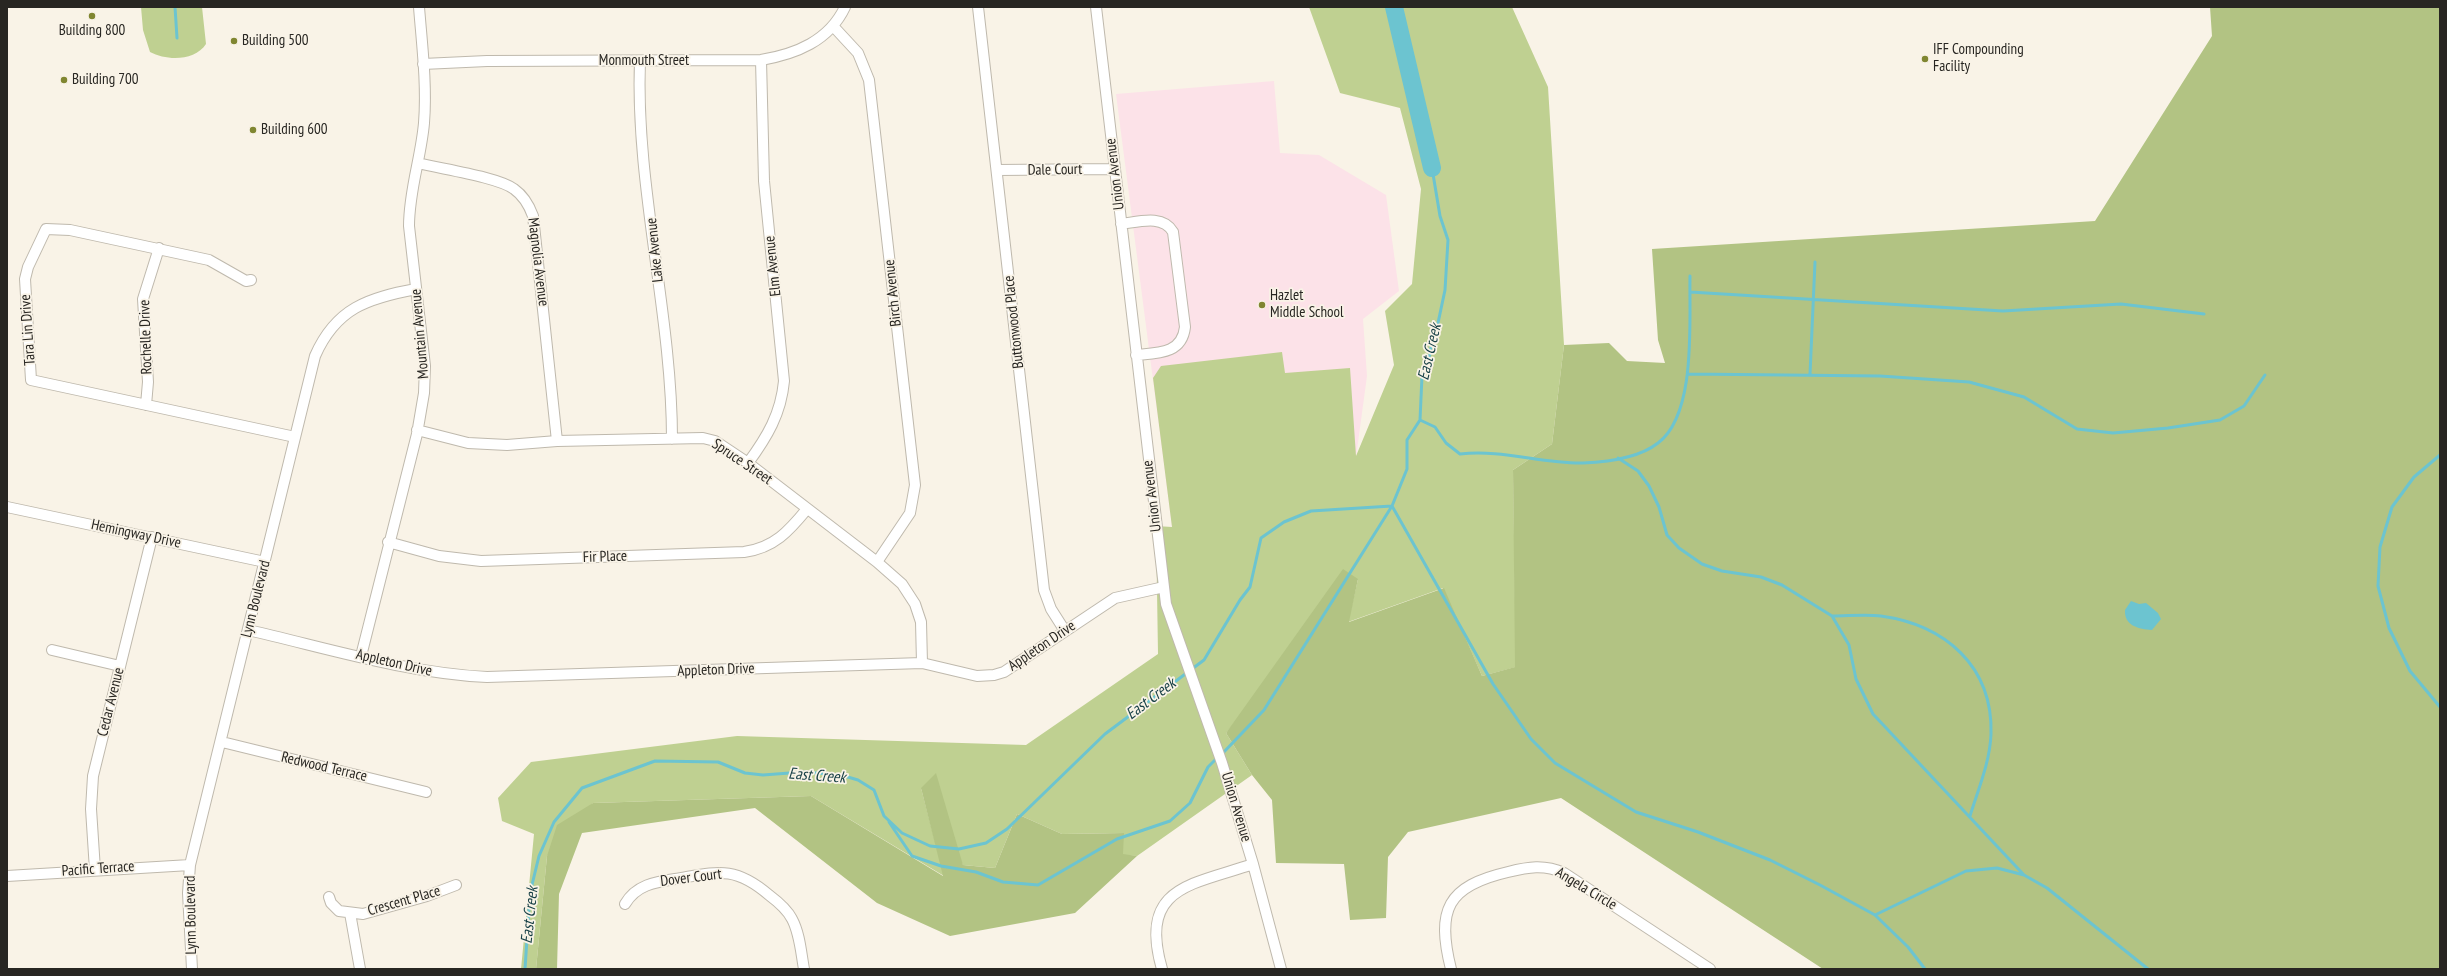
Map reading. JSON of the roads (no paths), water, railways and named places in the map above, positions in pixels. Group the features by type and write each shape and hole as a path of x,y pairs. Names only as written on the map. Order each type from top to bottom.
{"street":[{"name":"Mountain Avenue","path":"361,656 388,542 417,430 425,379 409,226 409,206 418,162 425,108 419,7"},
{"name":"Monmouth Street","path":"423,64 487,62 761,60 786,56 802,50 833,26 845,7"},
{"name":"Buttonwood Place","path":"978,7 1044,590 1051,609 1065,631"},
{"name":"Union Avenue","path":"1096,7 1166,604 1222,763 1253,864 1281,969"},
{"name":"Birch Avenue","path":"833,26 858,53 869,80 915,485 910,513 877,562"},
{"name":"Elm Avenue","path":"748,463 774,424 780,407 784,381 764,181 761,60"},
{"name":"Lake Avenue","path":"640,61 641,127 670,390 672,439"},
{"name":"Magnolia Avenue","path":"418,162 506,184 524,197 529,206 533,216 557,441"},
{"name":"Dale Court","path":"997,170 1114,169"},
{"path":"1121,224 1160,221 1170,226 1173,232 1185,327 1184,334 1177,346 1162,352 1136,355"},
{"name":"Tara Lin Drive","path":"251,280 246,281 209,260 70,230 46,229 28,267 26,279 31,380 295,437"},
{"name":"Rochelle Drive","path":"146,405 148,382 144,300 159,248"},
{"name":"Lynn Boulevard","path":"192,969 188,893 190,865 222,742 315,356 335,324 345,314 370,300 416,289"},
{"name":"Spruce Street","path":"417,430 468,443 507,444 557,441 703,438 715,441 748,463 877,562 902,584 915,604 921,622 922,663"},
{"name":"Hemingway Drive","path":"7,507 265,562"},
{"name":"Fir Place","path":"388,542 439,556 481,561 744,552 762,548 779,539 807,509"},
{"name":"Cedar Avenue","path":"95,870 91,809 92,786 152,537"},
{"name":"Appleton Drive","path":"248,630 428,672 487,677 922,663 976,676 994,675 1004,672 1115,598 1164,587"},
{"path":"52,650 120,666"},
{"name":"Redwood Terrace","path":"222,742 426,792"},
{"path":"1162,969 1156,950 1156,923 1162,908 1169,898 1188,884 1253,864"},
{"name":"Pacific Terrace","path":"7,876 190,865"},
{"name":"Angela Circle","path":"1451,969 1444,930 1449,908 1455,897 1464,888 1477,880 1526,867 1542,866 1564,873 1710,969"},
{"name":"Dover Court","path":"625,904 638,890 655,882 719,872 743,876 754,882 778,902 792,919 804,969"},
{"name":"Crescent Place","path":"329,897 331,903 339,911 363,914 427,896 456,885"},
{"name":"Crescent Place","path":"350,913 360,969"}],"water":[{"path":"2131,601 2139,604 2146,603 2158,613 2161,619 2152,630 2133,626 2127,620 2125,610"}],"waterway":[{"path":"175,7 177,38"},
{"name":"East Creek","path":"1394,7 1432,168"},
{"name":"East Creek","path":"525,969 530,893 539,856 554,822 582,788 655,761 718,762 745,773 763,775 803,772 841,775 858,780 874,790 884,816 902,833 930,846 959,849 986,843 1007,829 1105,734 1204,660 1240,600 1250,587 1261,538 1284,522 1311,511 1392,506 1407,469 1407,440 1420,420 1422,376 1430,354 1433,334 1438,323 1445,290 1448,240 1440,216 1432,168"},
{"path":"1810,374 1815,262"},
{"path":"1420,420 1435,427 1446,443 1460,454 1491,453 1568,463 1583,463 1602,462 1632,456 1650,448 1658,443 1671,429 1679,411 1685,389 1690,341 1690,276"},
{"path":"1690,292 2003,311 2121,304 2204,314"},
{"path":"1688,374 1880,376 1969,382 2024,397 2077,429 2113,433 2168,428 2220,420 2244,406 2265,375"},
{"path":"2440,455 2414,477 2392,507 2380,547 2378,586 2389,628 2410,671 2440,707"},
{"path":"1618,458 1638,471 1649,486 1659,507 1667,535 1679,548 1702,564 1722,571 1761,577 1782,585 1832,616 1849,645 1856,679 1873,714 2024,875"},
{"path":"1222,754 1264,710 1392,506 1493,684 1531,739 1555,763 1636,812 1698,832 1770,860 1875,915 1908,947 1925,969"},
{"path":"1832,616 1881,616 1904,621 1925,629 1944,639 1961,653 1974,669 1984,688 1989,710 1991,734 1986,765 1970,816"},
{"path":"889,822 912,856 941,866 976,872 1003,882 1038,885 1117,839 1170,821 1190,803 1208,767 1217,758"},
{"path":"1875,915 1966,871 1997,868 2024,875 2047,888 2148,969"}],"place":[{"name":"Building 800","path":"92,16"},
{"name":"Building 500","path":"234,41"},
{"name":"IFF Compounding Facility","path":"1925,59"},
{"name":"Building 700","path":"64,80"},
{"name":"Building 600","path":"253,130"},
{"name":"Hazlet Middle School","path":"1262,305"}]}
